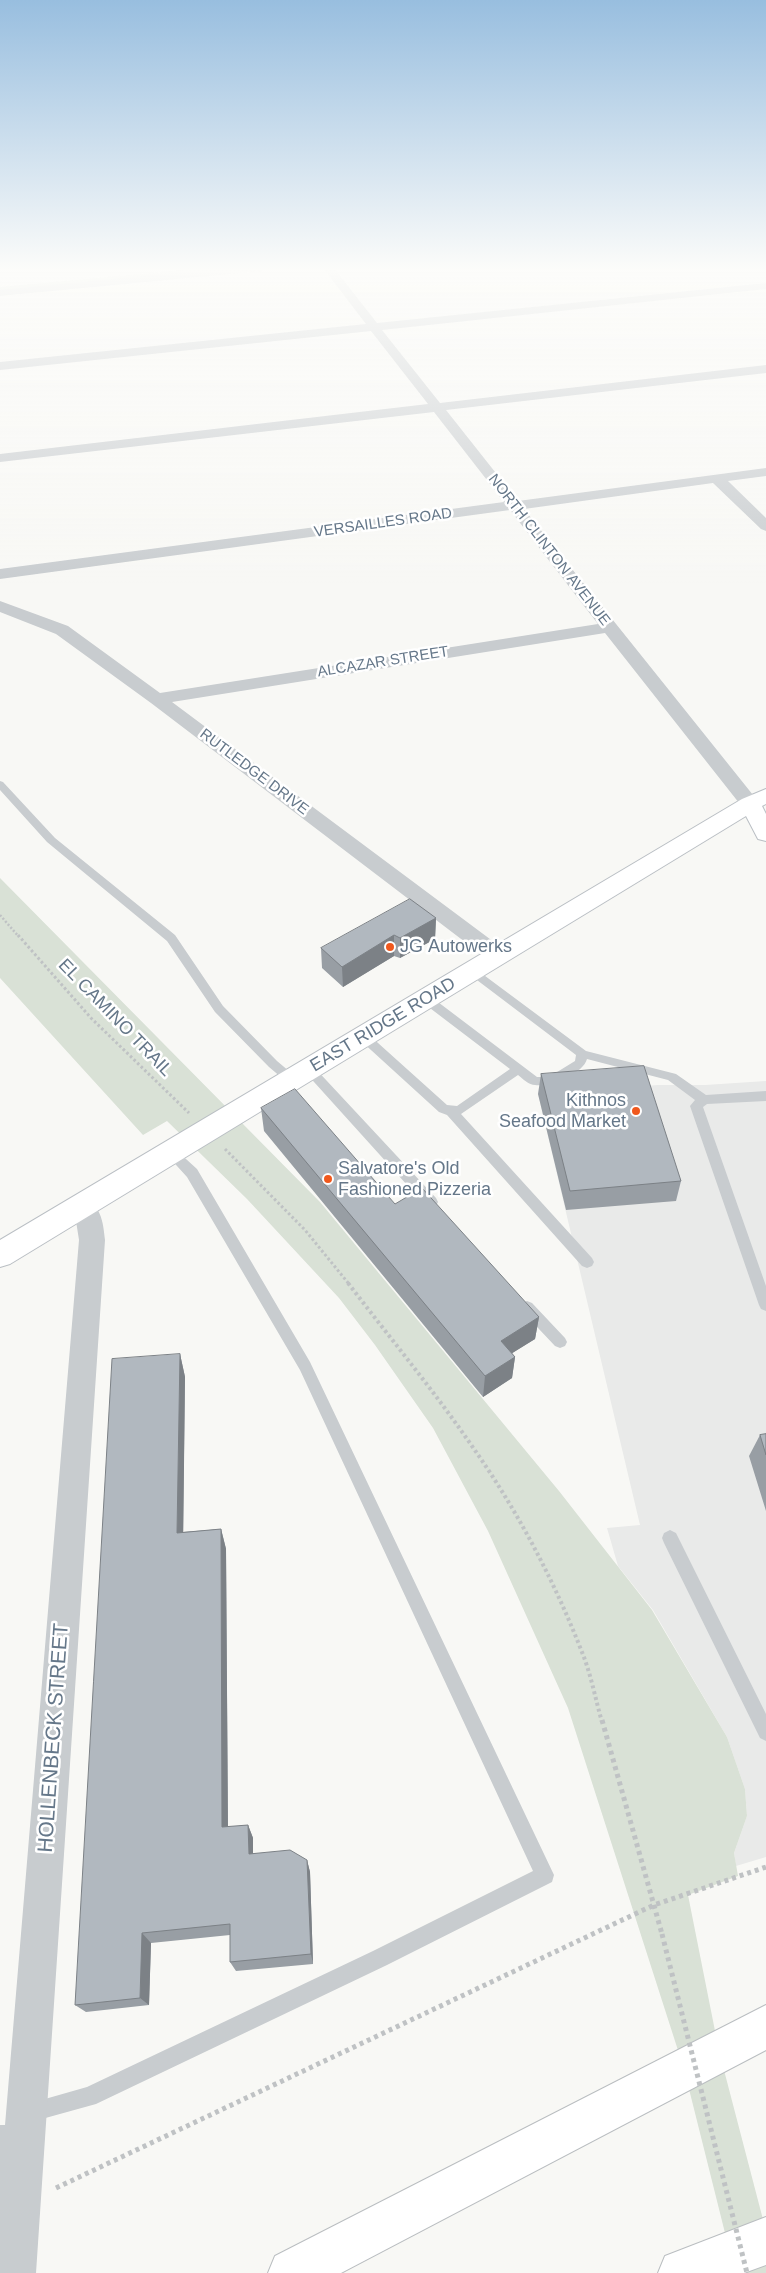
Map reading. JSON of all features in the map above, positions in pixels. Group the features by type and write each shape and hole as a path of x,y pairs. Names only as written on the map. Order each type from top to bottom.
{"main road":[{"name":"NORTH CLINTON AVENUE","path":"758,800 766,834"},
{"name":"EAST RIDGE ROAD","path":"0,1255 758,800"},
{"path":"292,2273 766,2027"},
{"path":"682,2273 766,2241"}],"street":[{"name":"NORTH CLINTON AVENUE","path":"411,374 609,627 758,800"},
{"path":"0,458 723,374"},
{"name":"VERSAILLES ROAD","path":"0,574 766,472"},
{"path":"717,478 766,526"},
{"name":"RUTLEDGE DRIVE","path":"0,606 62,630 157,699 498,956"},
{"name":"ALCAZAR STREET","path":"157,699 609,627"},
{"name":"HOLLENBECK STREET","path":"14,2273 19,2206 17,2134 92,1240 91,1224 80,1207"}],"lane":[{"path":"0,784 51,840 171,938 219,1008 273,1064 301,1074 440,1212"},
{"path":"473,971 582,1054 672,1077 704,1100"},
{"path":"426,999 535,1082 551,1080 580,1063 582,1054"},
{"path":"364,1037 443,1109 451,1111 460,1110 514,1072 516,1068"},
{"path":"766,1096 704,1100 696,1106 766,1305"},
{"path":"451,1111 587,1262"},
{"path":"17,2134 89,2097 380,1958 545,1875 306,1366 192,1173 171,1152"},
{"path":"520,1299 560,1342"},
{"path":"670,1538 766,1732"}],"path":[{"name":"EL CAMINO TRAIL","path":"0,915 91,1018 190,1114"},
{"path":"222,1146 305,1230 344,1276 474,1448 514,1512 560,1598 585,1661 662,1934 746,2273"},
{"path":"19,2206 654,1905 766,1867"}],"shaded area":[{"path":"0,878 320,1202 559,1491 652,1610 727,1737 745,1789 747,1816 734,1853 738,1876 688,1895 719,2051 766,2231 766,2273 735,2273 684,2069 568,1708 488,1531 433,1428 375,1345 339,1298 247,1199 167,1121 143,1135 0,978"},
{"path":"766,1081 766,1857 736,1866 734,1853 747,1816 745,1789 727,1737 653,1610 618,1566 607,1528 640,1525 538,1094 658,1085 705,1085"}],"building":[{"path":"410,899 436,918 400,938 394,935 342,967 321,948"},
{"path":"644,1066 681,1181 570,1191 541,1074"},
{"path":"295,1089 395,1204 422,1188 539,1317 501,1341 515,1357 485,1376 261,1108"},
{"path":"180,1354 177,1533 221,1529 222,1827 248,1825 249,1854 290,1850 307,1860 311,1954 230,1962 230,1924 142,1933 140,1998 75,2005 112,1359"},
{"path":"766,1434 766,1455 760,1435"}],"place":[{"name":"JG Autowerks","path":"390,947"},
{"name":"Kithnos Seafood Market","path":"636,1111"},
{"name":"Salvatore's Old Fashioned Pizzeria","path":"328,1179"}]}
